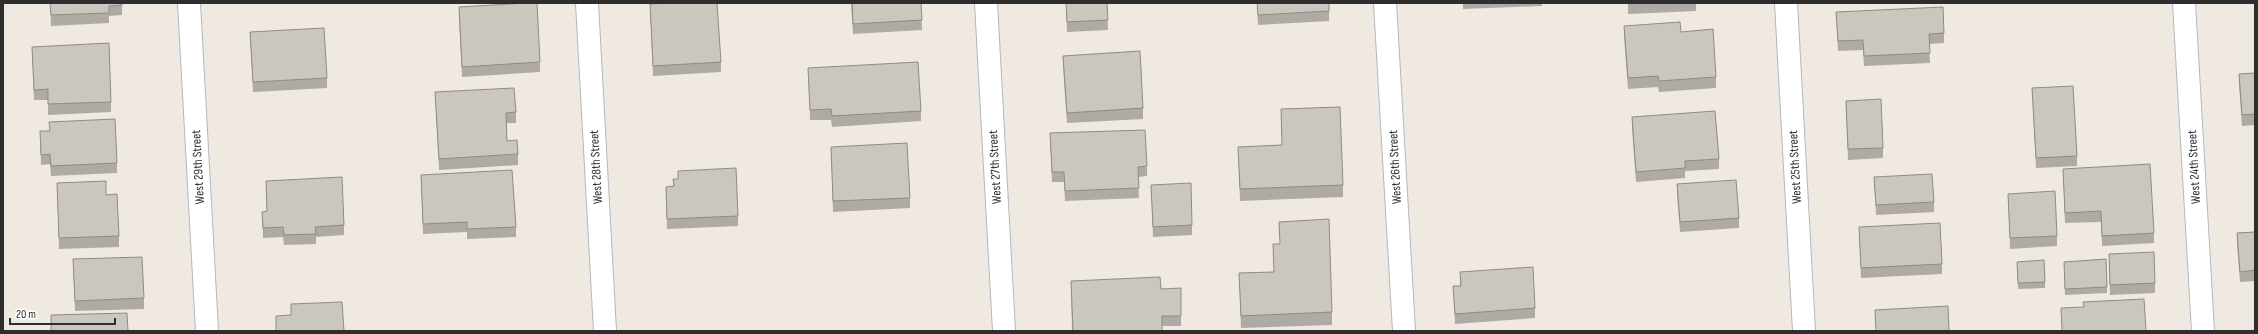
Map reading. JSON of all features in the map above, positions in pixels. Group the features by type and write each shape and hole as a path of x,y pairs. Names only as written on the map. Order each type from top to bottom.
{"street":[{"name":"West 29th Street","path":"189,3 207,331"},
{"name":"West 28th Street","path":"587,3 605,331"},
{"name":"West 27th Street","path":"986,3 1004,331"},
{"name":"West 26th Street","path":"1386,3 1404,331"},
{"name":"West 25th Street","path":"1786,3 1804,331"},
{"name":"West 24th Street","path":"2184,3 2203,331"}],"building":[{"path":"50,3 122,3 122,5 109,6 109,13 51,15"},
{"path":"537,3 540,62 462,67 459,7"},
{"path":"717,3 721,62 653,66 650,4"},
{"path":"852,3 921,3 922,20 853,24"},
{"path":"1066,3 1107,3 1108,20 1067,22"},
{"path":"1257,3 1329,3 1329,11 1258,15"},
{"path":"1943,7 1944,33 1929,34 1930,53 1864,56 1863,40 1838,41 1836,12"},
{"path":"1680,22 1681,32 1713,29 1716,77 1659,81 1658,76 1628,78 1624,26"},
{"path":"324,28 327,78 253,82 250,32"},
{"path":"109,43 111,102 48,104 48,89 34,90 32,47"},
{"path":"1140,51 1143,108 1067,113 1063,56"},
{"path":"918,62 921,111 832,116 831,109 810,110 808,68"},
{"path":"2255,73 2255,114 2242,115 2239,74"},
{"path":"2073,86 2077,156 2036,158 2032,88"},
{"path":"514,88 516,112 506,113 507,141 517,140 518,154 439,159 435,92"},
{"path":"1881,99 1883,148 1848,149 1846,101"},
{"path":"1340,107 1343,185 1240,189 1238,147 1282,145 1281,109"},
{"path":"1715,111 1719,159 1685,161 1685,168 1636,172 1632,117"},
{"path":"115,119 117,163 51,166 50,154 41,155 40,131 50,131 49,122"},
{"path":"1145,130 1147,166 1138,167 1139,188 1065,191 1064,172 1052,172 1050,133"},
{"path":"907,143 910,198 833,201 831,147"},
{"path":"2150,164 2154,233 2102,236 2101,211 2065,213 2063,169"},
{"path":"736,168 738,216 667,219 666,187 674,186 673,179 678,179 678,171"},
{"path":"512,170 516,227 467,229 467,222 423,224 421,175"},
{"path":"1932,174 1934,202 1876,205 1874,177"},
{"path":"342,177 344,225 315,227 316,234 284,235 283,227 263,228 262,212 267,211 266,181"},
{"path":"1736,180 1739,218 1680,222 1677,184"},
{"path":"106,181 106,195 117,194 119,236 59,238 57,183"},
{"path":"1191,183 1192,225 1153,227 1151,185"},
{"path":"2055,191 2057,236 2010,238 2008,194"},
{"path":"1329,219 1332,312 1241,316 1239,273 1274,272 1273,244 1280,244 1279,222"},
{"path":"1940,223 1942,264 1861,268 1859,227"},
{"path":"2255,232 2255,270 2240,272 2237,233"},
{"path":"2154,252 2155,283 2110,285 2109,254"},
{"path":"142,257 144,298 75,301 73,259"},
{"path":"2106,259 2107,287 2065,289 2064,262"},
{"path":"2044,260 2045,282 2018,283 2017,262"},
{"path":"1533,267 1535,308 1455,314 1453,286 1461,286 1460,272"},
{"path":"1160,277 1161,289 1181,288 1181,316 1162,316 1162,331 1073,331 1071,281"},
{"path":"2144,299 2146,331 2062,331 2061,308 2084,307 2083,302"},
{"path":"342,302 344,331 276,331 276,316 291,315 291,304"},
{"path":"1948,306 1949,331 1876,331 1875,310"},
{"path":"127,313 128,331 51,331 51,315"}]}
